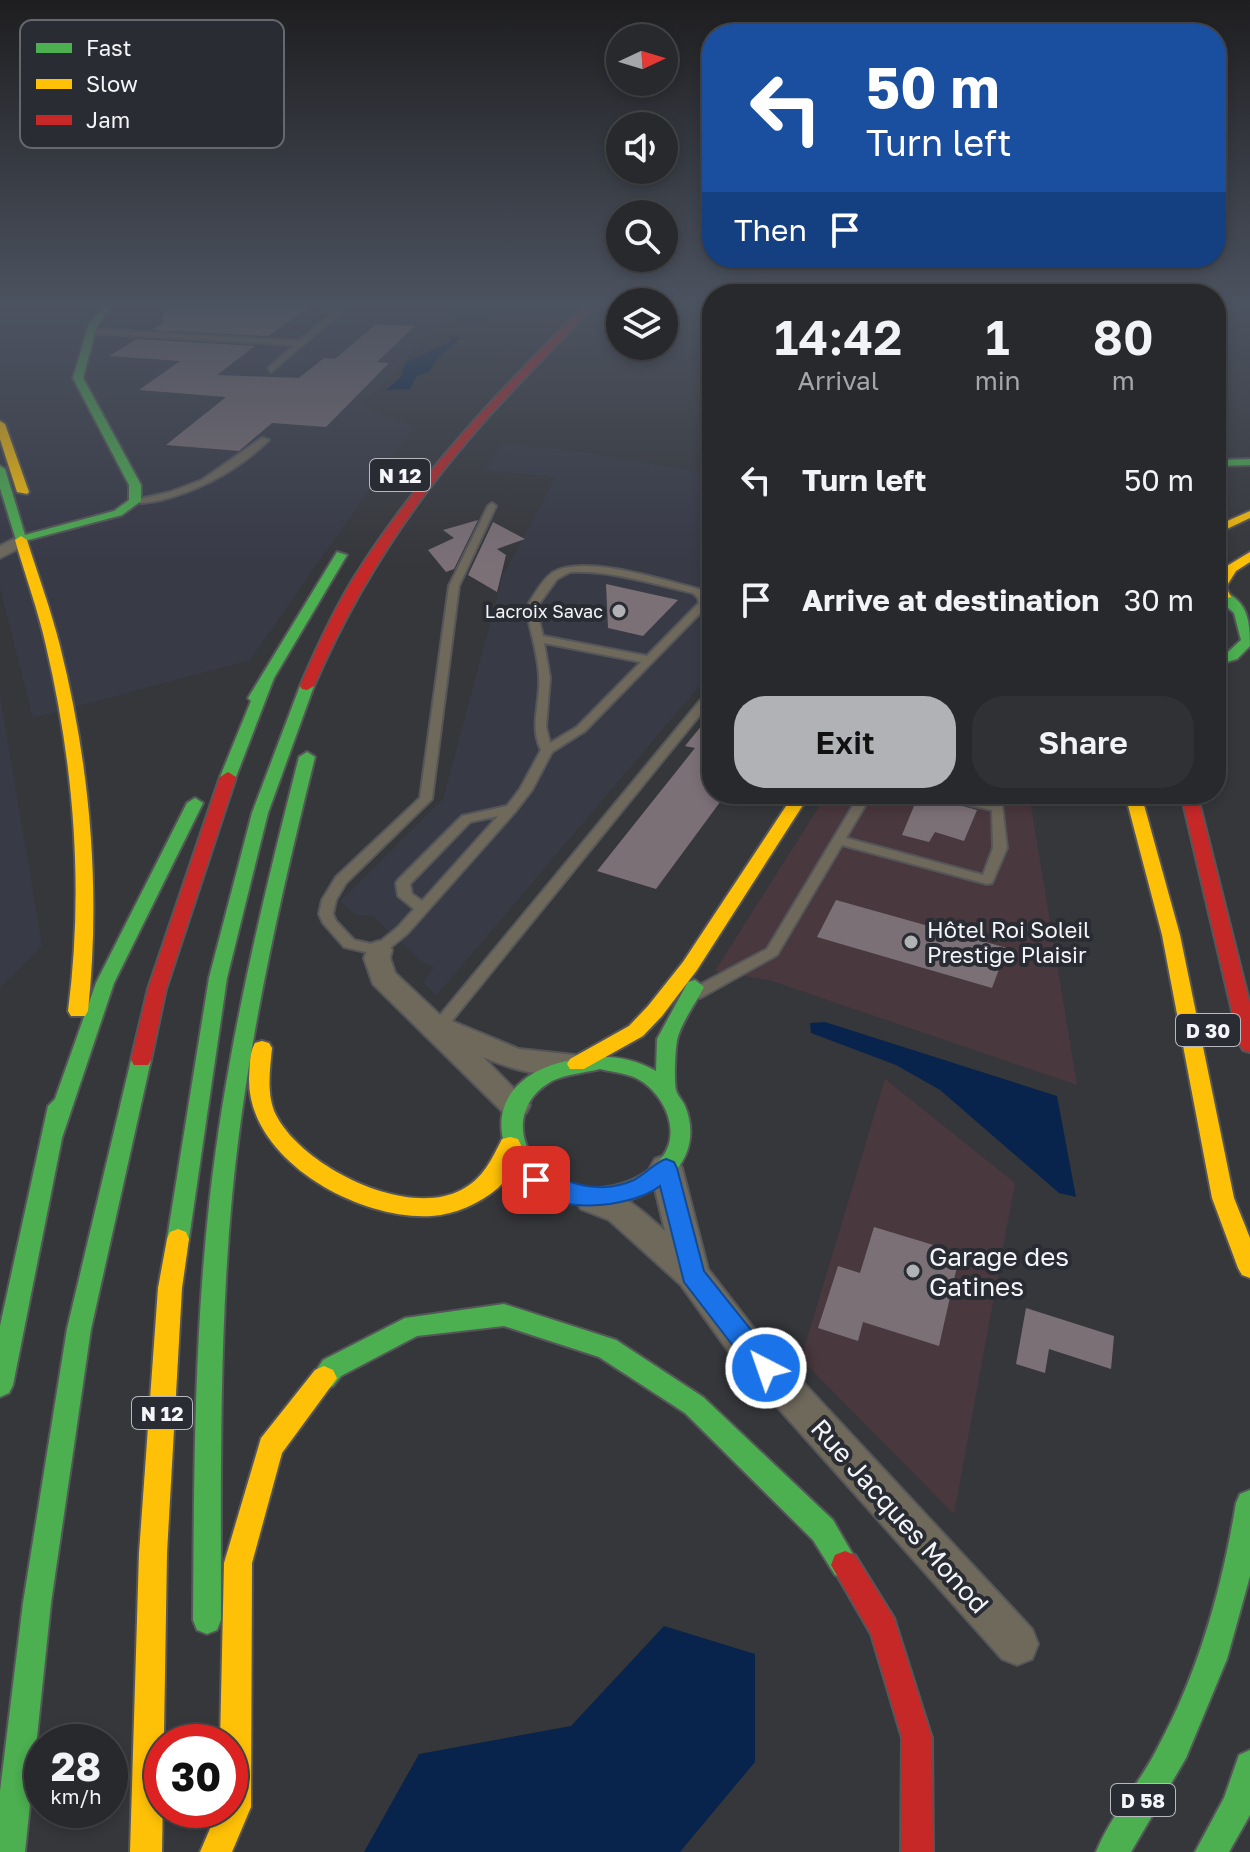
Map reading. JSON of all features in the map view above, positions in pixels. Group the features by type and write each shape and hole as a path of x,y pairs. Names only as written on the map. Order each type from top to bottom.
{"main road":[{"path":"30,538 118,513 135,501 135,485 86,392"},
{"name":"N 12","path":"146,1852 153,1553 170,1288 218,978 260,813 311,675 342,608 387,532 429,476 502,392"},
{"path":"0,424 30,538 57,662 78,791 86,958 53,1135 0,1385"},
{"path":"1226,463 1250,462"},
{"path":"0,469 30,538"},
{"path":"1226,525 1250,514"},
{"path":"1226,544 1250,529"},
{"path":"53,1135 105,983 190,811 269,673 351,540"},
{"path":"1226,577 1231,569 1250,556"},
{"path":"1226,599 1249,624 1248,641 1233,656"},
{"path":"323,699 351,622 342,608"},
{"path":"9,1852 37,1603 79,1329 157,989 213,815 269,673"},
{"path":"207,1646 215,1280 228,1138 275,890 311,743"},
{"path":"275,890 259,1072 266,1116 284,1143 320,1173 372,1201 428,1206 452,1203 475,1194 502,1171 510,1145 510,1118 515,1105 529,1087 550,1073 575,1064 636,1031 655,1011 690,966 795,804"},
{"path":"666,1089 667,1039 686,1002 813,804"},
{"path":"1136,804 1171,935 1223,1198 1250,1267"},
{"name":"D 30","path":"1191,804 1250,1045"},
{"name":"D 30","path":"1182,903 1250,1267"},
{"path":"510,1145 520,1164 536,1180 558,1192 584,1197 616,1195 644,1185 666,1168 679,1149 683,1128 678,1107 666,1089 648,1075 625,1066 575,1064"},
{"path":"216,1852 235,1807 238,1563 270,1447 332,1368 414,1326 504,1315 607,1348 694,1405 823,1530 884,1628 913,1724 917,1738 917,1852"},
{"name":"D 58","path":"1112,1852 1175,1747 1211,1653 1247,1529 1250,1503"},
{"path":"1211,1852 1238,1805 1249,1770"},
{"path":"208,1828 208,1852"}],"street":[{"path":"0,553 30,538"},
{"path":"379,950 377,958 383,977 515,1105"},
{"path":"434,1024 515,1059 575,1064"},
{"name":"Rue Jacques Monod","path":"666,1168 693,1275"},
{"name":"Rue Jacques Monod","path":"584,1197 620,1211 693,1275 745,1345 1017,1644"}],"lane":[{"path":"135,501 155,499 211,481 265,440"},
{"path":"492,506 454,586 426,799 341,880 329,900 326,914 330,923 349,944 379,950 423,908 526,790 547,750 581,729 702,606"},
{"path":"547,750 540,739 545,690 541,639 531,608 555,575 568,569 589,568 696,591 702,596"},
{"path":"541,639 650,660"},
{"path":"434,1024 702,705"},
{"path":"686,1002 706,985 772,952 860,804"},
{"path":"839,840 987,880 1000,848 998,808 981,804"},
{"path":"423,908 405,896 403,883 466,819 511,809"}],"shaded area":[{"path":"0,392 374,392 361,406 414,426 250,660 33,718 0,588"},
{"path":"503,444 571,450 702,472 702,683 436,996 423,982 435,967 423,963 373,916 356,915 340,901 443,799 503,575 556,477 483,470"},
{"path":"0,696 42,946 0,987"},
{"path":"821,804 1031,804 1077,1085 769,980 715,971"},
{"name":"Garage des Gatines","path":"885,1079 1015,1183 954,1514 801,1359"}],"water":[{"path":"825,1022 1057,1096 1076,1197 1059,1193 940,1090 896,1065 811,1033 810,1023"},
{"path":"664,1626 755,1654 755,1762 680,1852 364,1852 419,1754 571,1726"}],"building":[{"path":"169,392 360,392 326,427 272,423 239,451 166,445 226,397"},
{"path":"478,520 454,569 446,572 428,550 454,538 443,530"},
{"path":"493,522 525,539 497,549 506,555 497,592 468,575"},
{"name":"Lacroix Savac","path":"606,584 678,600 643,636 608,628"},
{"path":"702,725 702,804 719,804 656,889 597,871 695,748 685,746"},
{"path":"915,804 955,804 977,810 964,841 935,832 929,842 902,835"},
{"name":"Hôtel Roi Soleil Prestige Plaisir","path":"836,900 1007,948 992,988 817,937"},
{"path":"874,1227 960,1253 939,1346 863,1322 858,1341 818,1328 838,1266 860,1273"},
{"path":"1026,1308 1114,1336 1111,1369 1049,1349 1045,1373 1016,1364"}],"traffic: fast":[{"path":"0,469 21,540 118,513 135,501 135,485 86,392"},
{"path":"1226,463 1250,462"},
{"path":"255,698 341,555"},
{"path":"1226,599 1240,612 1248,641 1226,658"},
{"path":"228,777 269,673"},
{"path":"178,1239 218,978 260,813 307,686"},
{"path":"207,1620 210,1355 216,1249 227,1141 256,975 307,757"},
{"path":"53,1135 105,983 195,803"},
{"path":"666,1089 667,1039 695,987"},
{"path":"9,1852 37,1603 79,1329 141,1060"},
{"path":"600,1062 636,1070 658,1083 666,1092 678,1114 680,1139 677,1151 657,1176 623,1193 604,1196 565,1193 534,1174 516,1148 512,1134 514,1107 532,1084 547,1075 600,1062"},
{"path":"0,1385 58,1106"},
{"path":"324,1378 332,1368 414,1326 504,1315 607,1348 694,1405 823,1530 845,1565"},
{"path":"1112,1852 1168,1761 1201,1689 1231,1597 1250,1503"},
{"path":"1211,1852 1238,1805 1250,1766"}],"traffic: slow":[{"path":"0,424 23,492"},
{"path":"1226,525 1250,514"},
{"path":"21,540 54,648 78,793 85,882 83,969 78,1011"},
{"path":"1226,577 1231,569 1250,556"},
{"path":"577,1064 636,1031 655,1011 690,966 795,804"},
{"path":"1136,804 1171,935 1223,1198 1250,1268"},
{"path":"262,1048 260,1094 268,1120 288,1148 318,1172 354,1191 393,1203 431,1207 466,1199 493,1179 510,1145"},
{"path":"146,1852 153,1553 170,1288 178,1239"},
{"path":"216,1852 235,1807 238,1563 270,1447 324,1378"}],"traffic: jam":[{"path":"307,686 331,631 359,579 392,529 427,482 505,392"},
{"path":"141,1060 157,989 228,777"},
{"path":"1191,804 1250,1045"},
{"path":"845,1565 884,1628 917,1738 917,1852"}],"place":[{"name":"Lacroix Savac","path":"619,611"},
{"name":"Hôtel Roi Soleil Prestige Plaisir","path":"911,942"},
{"name":"Garage des Gatines","path":"913,1271"}],"route":[{"path":"536,1180 558,1192 584,1197 616,1195 644,1185 666,1168 693,1275 766,1368"}]}
